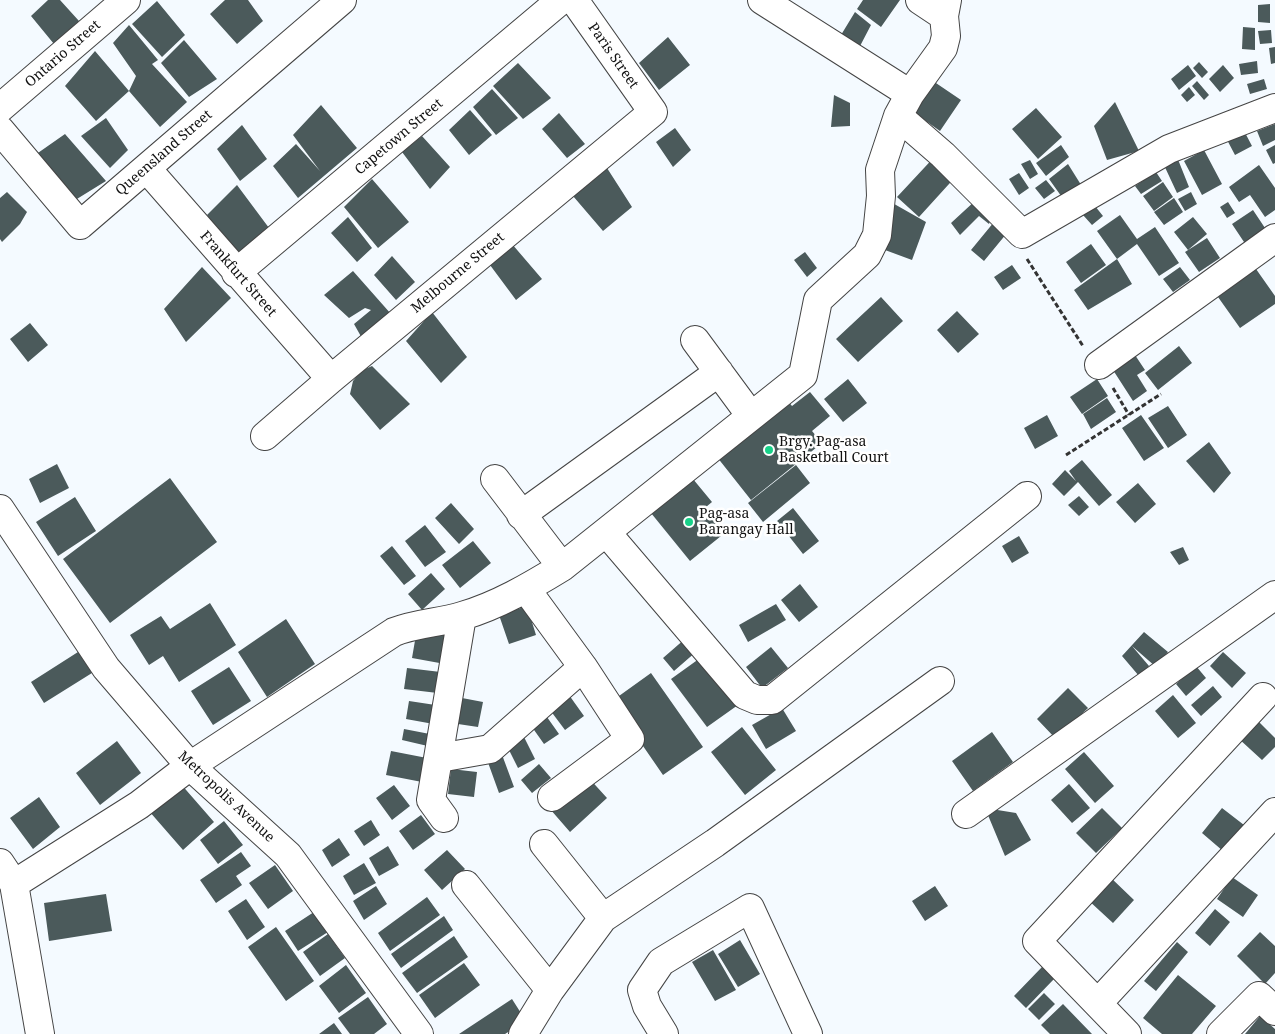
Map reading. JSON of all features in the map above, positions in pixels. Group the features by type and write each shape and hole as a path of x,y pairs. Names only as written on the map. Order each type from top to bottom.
{"street":[{"name":"Ontario Street","path":"0,108 126,0"},
{"name":"Queensland Street","path":"0,130 80,225 342,0"},
{"name":"Capetown Street","path":"236,274 561,0"},
{"name":"Paris Street","path":"574,0 653,112"},
{"path":"762,0 904,104 943,155 1022,234 1169,149 1275,108"},
{"path":"40,1034 7,874 139,805 190,766 394,632 407,626 462,616 526,589 562,567 803,375 818,300 867,255 877,235 881,196 880,170 904,104 943,48 946,36 946,8 920,0"},
{"name":"Melbourne Street","path":"266,436 330,379 653,112"},
{"name":"Frankfurt Street","path":"147,169 236,274 330,379"},
{"path":"1099,365 1275,238"},
{"path":"695,340 751,416"},
{"path":"521,515 719,372"},
{"path":"495,479 562,567"},
{"path":"606,532 745,695 757,700 772,700 1027,496"},
{"name":"Metropolis Avenue","path":"0,509 106,668 190,766 288,855 419,1034"},
{"path":"526,589 583,667 630,739 552,798"},
{"path":"966,814 1275,595"},
{"path":"444,818 431,800 462,616"},
{"path":"439,758 490,749 583,667"},
{"path":"523,1034 550,990 603,918 731,832 940,680"},
{"path":"1127,1034 1037,942 1263,697"},
{"path":"1098,1003 1275,812"},
{"path":"544,844 603,918"},
{"path":"466,886 550,990"},
{"path":"664,1034 647,1006 642,990 661,962 750,908 808,1034"},
{"path":"1221,1034 1259,996 1275,1011"}],"path":[{"path":"1022,234 1025,256 1083,345 1099,365 1129,415"},
{"path":"1066,455 1161,394"}],"building":[{"path":"48,0 60,0 79,21 54,44 31,16"},
{"path":"225,0 248,0 263,21 237,44 210,14"},
{"path":"863,0 900,0 881,27 857,9"},
{"path":"157,1 185,35 162,57 132,24"},
{"path":"1270,4 1270,23 1258,22 1258,5"},
{"path":"855,12 871,25 859,48 841,35"},
{"path":"129,25 158,60 152,64 187,102 160,127 129,91 136,76 113,43"},
{"path":"1243,27 1255,28 1255,50 1242,49"},
{"path":"1271,30 1272,43 1260,44 1258,31"},
{"path":"668,37 690,65 659,90 639,63"},
{"path":"184,40 217,79 189,97 161,63"},
{"path":"1275,47 1275,63 1271,64 1269,48"},
{"path":"95,51 129,91 96,121 65,86"},
{"path":"1257,61 1258,73 1241,75 1239,64"},
{"path":"1199,62 1208,72 1202,78 1193,68"},
{"path":"518,63 551,98 523,119 493,86"},
{"path":"1188,65 1196,76 1179,90 1171,79"},
{"path":"1223,65 1234,78 1220,92 1209,79"},
{"path":"930,79 961,100 940,131 909,109"},
{"path":"1264,79 1267,89 1250,94 1247,84"},
{"path":"1197,81 1209,95 1204,100 1192,86"},
{"path":"1189,87 1195,95 1187,102 1181,95"},
{"path":"492,89 518,118 496,135 473,107"},
{"path":"834,95 850,103 850,126 831,127"},
{"path":"1115,102 1139,151 1107,160 1094,126"},
{"path":"321,105 357,148 298,198 273,166 296,144 320,171 293,135"},
{"path":"1036,108 1062,137 1038,159 1012,129"},
{"path":"470,110 492,135 469,155 449,130"},
{"path":"559,113 585,144 567,158 542,129"},
{"path":"106,118 128,150 110,168 81,136"},
{"path":"1275,124 1275,140 1263,146 1257,131"},
{"path":"242,125 267,159 240,181 217,149"},
{"path":"1242,127 1252,146 1235,155 1225,136"},
{"path":"675,128 691,150 673,167 656,142"},
{"path":"65,134 106,181 72,202 35,155"},
{"path":"422,136 450,167 430,189 402,152"},
{"path":"1061,145 1069,157 1046,176 1036,163"},
{"path":"1275,145 1275,163 1273,164 1266,150"},
{"path":"1204,150 1222,184 1202,195 1184,161"},
{"path":"938,153 959,173 919,217 897,197"},
{"path":"1177,157 1189,187 1177,193 1163,163"},
{"path":"1030,160 1038,174 1030,179 1021,164"},
{"path":"1068,164 1083,188 1064,200 1049,179"},
{"path":"1259,165 1275,188 1275,210 1265,217 1250,195 1239,202 1229,187"},
{"path":"607,168 632,207 603,231 573,196"},
{"path":"1156,172 1162,181 1141,194 1135,186"},
{"path":"1019,173 1029,188 1019,195 1009,179"},
{"path":"372,179 409,222 378,248 344,207"},
{"path":"1046,180 1055,191 1044,199 1035,188"},
{"path":"1163,182 1173,197 1154,211 1143,196"},
{"path":"237,185 272,232 236,258 207,215"},
{"path":"7,192 27,212 20,224 2,242 0,239 0,198"},
{"path":"1191,192 1197,204 1185,211 1178,199"},
{"path":"1174,198 1183,212 1164,225 1154,212"},
{"path":"976,200 993,213 989,224 979,216 960,235 951,223"},
{"path":"889,201 926,222 912,260 885,250"},
{"path":"1228,202 1235,213 1227,218 1220,207"},
{"path":"1095,206 1103,216 1092,225 1083,215"},
{"path":"1253,210 1267,231 1246,245 1232,224"},
{"path":"1120,215 1137,239 1155,227 1179,263 1159,276 1137,244 1117,259 1097,231"},
{"path":"348,217 372,248 357,262 331,233"},
{"path":"1193,217 1207,234 1188,250 1174,232"},
{"path":"994,222 1007,233 984,261 971,250"},
{"path":"1207,238 1220,258 1199,272 1185,252"},
{"path":"512,244 542,279 516,300 490,265"},
{"path":"1091,244 1106,265 1081,283 1066,262"},
{"path":"805,252 817,268 807,277 794,260"},
{"path":"392,256 415,282 396,300 374,275"},
{"path":"1117,259 1132,284 1088,310 1074,290"},
{"path":"1012,265 1021,278 1003,290 994,277"},
{"path":"202,267 231,298 186,342 164,309"},
{"path":"1180,267 1190,280 1173,292 1163,279"},
{"path":"1256,269 1275,296 1275,304 1240,328 1218,297"},
{"path":"353,271 391,314 363,340 354,324 371,310 365,308 349,318 324,295"},
{"path":"881,297 903,321 858,362 836,339"},
{"path":"957,311 979,334 958,353 937,330"},
{"path":"432,312 467,357 441,383 406,341"},
{"path":"30,323 48,345 28,362 10,339"},
{"path":"1179,346 1192,363 1158,390 1145,373"},
{"path":"1135,355 1145,370 1137,375 1147,391 1133,401 1113,370"},
{"path":"372,366 410,404 380,430 350,394 353,381 361,371"},
{"path":"848,379 867,403 843,422 824,399"},
{"path":"1097,379 1108,396 1082,414 1070,397"},
{"name":"Brgy. Pag-asa Basketball Court","path":"810,392 830,416 812,431 822,443 751,500 717,457 787,400 792,406"},
{"path":"1107,398 1116,412 1091,429 1083,414"},
{"path":"1168,406 1187,435 1168,448 1148,418"},
{"path":"1047,415 1058,436 1035,449 1024,428"},
{"path":"1141,415 1164,448 1144,461 1122,428"},
{"path":"1209,442 1231,473 1214,493 1186,461"},
{"path":"1082,460 1112,495 1099,506 1078,482 1064,496 1052,484 1065,470 1076,481 1069,471"},
{"path":"57,464 69,488 40,503 29,479"},
{"path":"796,465 810,483 763,522 748,503"},
{"path":"170,478 217,542 110,623 63,559"},
{"name":"Pag-asa Barangay Hall","path":"693,479 712,502 706,507 726,532 690,561 651,513"},
{"path":"1138,483 1156,504 1135,523 1116,502"},
{"path":"1079,496 1089,507 1079,516 1068,505"},
{"path":"75,497 96,531 58,556 36,522"},
{"path":"451,503 474,529 459,544 435,518"},
{"path":"793,508 819,541 803,554 777,521"},
{"path":"425,525 446,552 425,567 405,541"},
{"path":"1019,536 1029,553 1012,563 1002,546"},
{"path":"473,541 491,563 460,588 442,565"},
{"path":"392,546 416,576 404,585 380,556"},
{"path":"1183,547 1189,560 1179,565 1170,552"},
{"path":"431,573 445,589 422,610 408,594"},
{"path":"800,584 818,607 799,622 781,600"},
{"path":"210,603 236,645 179,682 163,656 149,665 130,635 161,616 170,629"},
{"path":"776,604 786,620 748,642 739,625"},
{"path":"527,606 536,635 509,644 499,615"},
{"path":"286,619 315,664 267,697 238,652"},
{"path":"417,629 450,635 445,664 412,658"},
{"path":"1144,632 1168,652 1156,667 1132,646 1149,666 1139,676 1122,656"},
{"path":"686,638 697,651 674,671 663,658"},
{"path":"771,647 788,668 762,688 746,667"},
{"path":"78,652 92,673 44,703 31,682"},
{"path":"1223,652 1246,673 1232,688 1210,666"},
{"path":"703,656 738,705 707,727 671,679"},
{"path":"1196,666 1206,678 1186,696 1176,684"},
{"path":"229,667 251,701 213,725 191,691"},
{"path":"407,668 449,673 446,694 404,689"},
{"path":"651,673 703,747 663,775 612,701"},
{"path":"1213,686 1222,697 1201,716 1191,705"},
{"path":"564,688 584,716 565,730 544,702"},
{"path":"1068,688 1088,708 1056,739 1037,719"},
{"path":"1173,695 1196,723 1178,738 1155,711"},
{"path":"462,698 483,702 478,727 458,724"},
{"path":"409,701 442,706 439,725 406,719"},
{"path":"782,708 796,731 766,749 752,725"},
{"path":"542,710 559,734 544,744 527,720"},
{"path":"1256,719 1275,738 1275,747 1262,760 1238,738"},
{"path":"742,727 776,770 745,795 711,752"},
{"path":"404,729 435,735 432,747 402,740"},
{"path":"992,732 1013,762 973,791 952,761"},
{"path":"522,733 535,759 518,768 505,742"},
{"path":"117,741 141,773 100,805 76,773"},
{"path":"391,751 427,758 422,782 386,775"},
{"path":"501,752 514,787 499,793 486,757"},
{"path":"1084,752 1114,786 1095,803 1065,769"},
{"path":"539,764 551,778 532,793 521,780"},
{"path":"451,769 477,772 474,797 448,794"},
{"path":"587,776 607,798 570,832 550,809"},
{"path":"180,783 214,822 183,850 149,811"},
{"path":"1069,784 1090,808 1072,823 1051,800"},
{"path":"394,785 410,806 392,820 376,798"},
{"path":"39,797 60,827 33,849 10,818"},
{"path":"985,808 1016,813 1031,840 1005,856"},
{"path":"1102,808 1122,828 1096,853 1076,833"},
{"path":"1222,808 1244,825 1223,851 1202,833"},
{"path":"421,815 435,834 413,850 399,831"},
{"path":"371,820 380,835 364,846 354,831"},
{"path":"224,821 243,845 218,864 200,840"},
{"path":"339,838 350,855 332,867 322,850"},
{"path":"388,846 399,865 379,876 369,858"},
{"path":"447,850 465,869 442,890 424,870"},
{"path":"241,852 251,866 236,876 242,885 216,903 200,880"},
{"path":"364,863 376,883 354,895 343,876"},
{"path":"275,865 293,891 268,909 249,883"},
{"path":"1109,876 1134,900 1113,923 1087,899"},
{"path":"1232,877 1258,895 1243,917 1217,899"},
{"path":"376,886 387,904 364,920 353,901"},
{"path":"935,886 948,906 925,921 912,901"},
{"path":"106,894 112,931 49,941 44,903"},
{"path":"427,897 440,915 390,951 378,933"},
{"path":"246,899 265,927 247,940 228,911"},
{"path":"1215,909 1230,922 1210,946 1195,933"},
{"path":"314,912 328,932 298,951 285,931"},
{"path":"444,916 453,930 401,968 391,954"},
{"path":"276,927 314,981 286,1001 248,947"},
{"path":"1260,932 1275,946 1275,973 1265,984 1237,956"},
{"path":"328,934 345,958 320,976 303,952"},
{"path":"454,936 468,957 417,993 402,973"},
{"path":"740,940 760,974 738,987 718,954"},
{"path":"1177,942 1188,952 1156,991 1144,981"},
{"path":"713,950 736,990 715,1001 692,962"},
{"path":"464,963 480,985 435,1018 419,995"},
{"path":"346,965 366,993 339,1013 319,986"},
{"path":"1042,967 1054,979 1026,1008 1014,996"},
{"path":"1178,975 1216,1006 1192,1034 1162,1034 1143,1018"},
{"path":"1044,993 1055,1004 1039,1020 1028,1009"},
{"path":"368,997 387,1024 374,1034 350,1034 338,1018"},
{"path":"512,999 526,1021 505,1034 459,1034"},
{"path":"1063,1004 1092,1034 1050,1034 1041,1025"},
{"path":"1260,1016 1275,1029 1275,1034 1245,1034"},
{"path":"334,1023 342,1034 319,1034"}],"place":[{"name":"Brgy. Pag-asa Basketball Court","path":"769,450"},
{"name":"Pag-asa Barangay Hall","path":"689,522"}]}
